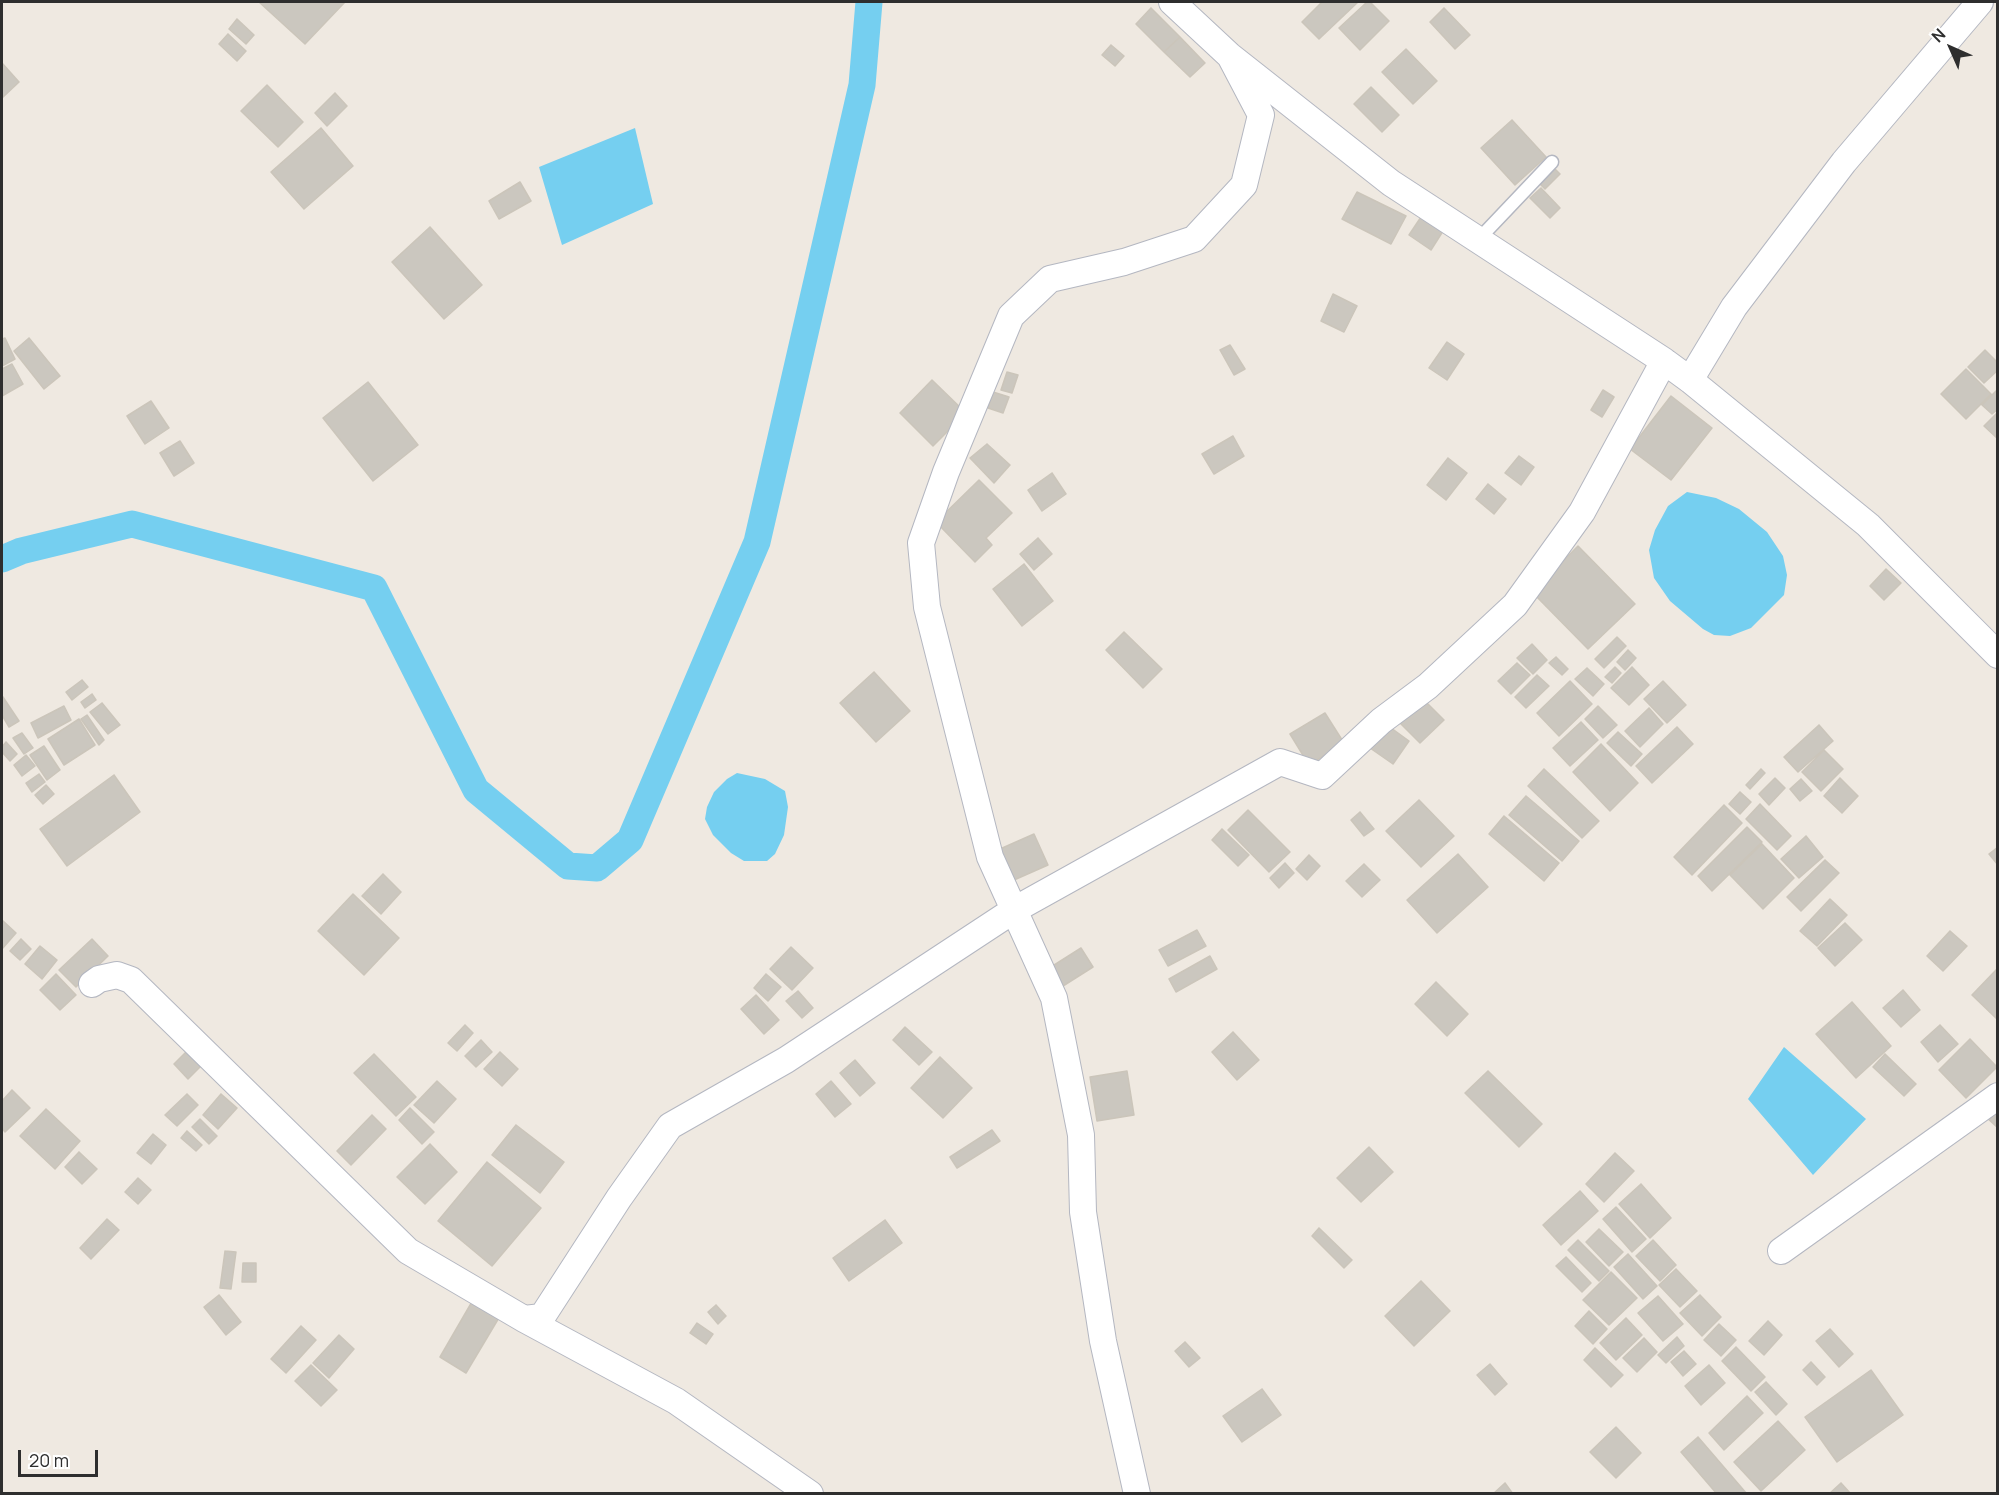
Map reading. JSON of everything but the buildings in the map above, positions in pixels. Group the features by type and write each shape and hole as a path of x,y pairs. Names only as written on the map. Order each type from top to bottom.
{"street":[{"path":"1172,2 1230,56 1391,183 1690,380 1868,525 1998,655"},
{"path":"1690,380 1734,307 1830,180 1980,2"},
{"path":"1137,1494 1102,1341 1083,1212 1081,1135 1054,998 990,857 927,607 921,543 946,472 1011,316 1050,279 1124,262 1194,239 1244,185 1261,115 1230,56"},
{"path":"524,1319 542,1317 619,1198 670,1126 786,1060 1014,910 1281,762 1322,776 1381,721 1428,686 1515,605 1582,512 1664,361"},
{"path":"92,984 99,979 117,975 131,980 408,1251 524,1319 676,1401 810,1494"},
{"path":"1781,1251 1998,1096"}],"lane":[{"path":"1477,241 1552,162"}],"water":[{"path":"635,128 653,204 562,245 539,167"},
{"path":"1687,492 1716,498 1739,509 1767,532 1783,556 1787,575 1784,595 1751,628 1730,636 1714,635 1703,629 1670,601 1654,578 1649,550 1655,530 1668,506"},
{"path":"737,773 765,779 785,791 788,807 784,835 775,854 767,861 744,861 731,853 713,835 705,819 707,807 714,792"},
{"path":"1784,1047 1866,1119 1813,1175 1748,1099"}],"waterway":[{"path":"2,559 21,551 132,524 374,588 476,790 568,866 597,868 630,840 757,542 862,85 869,2"}]}
